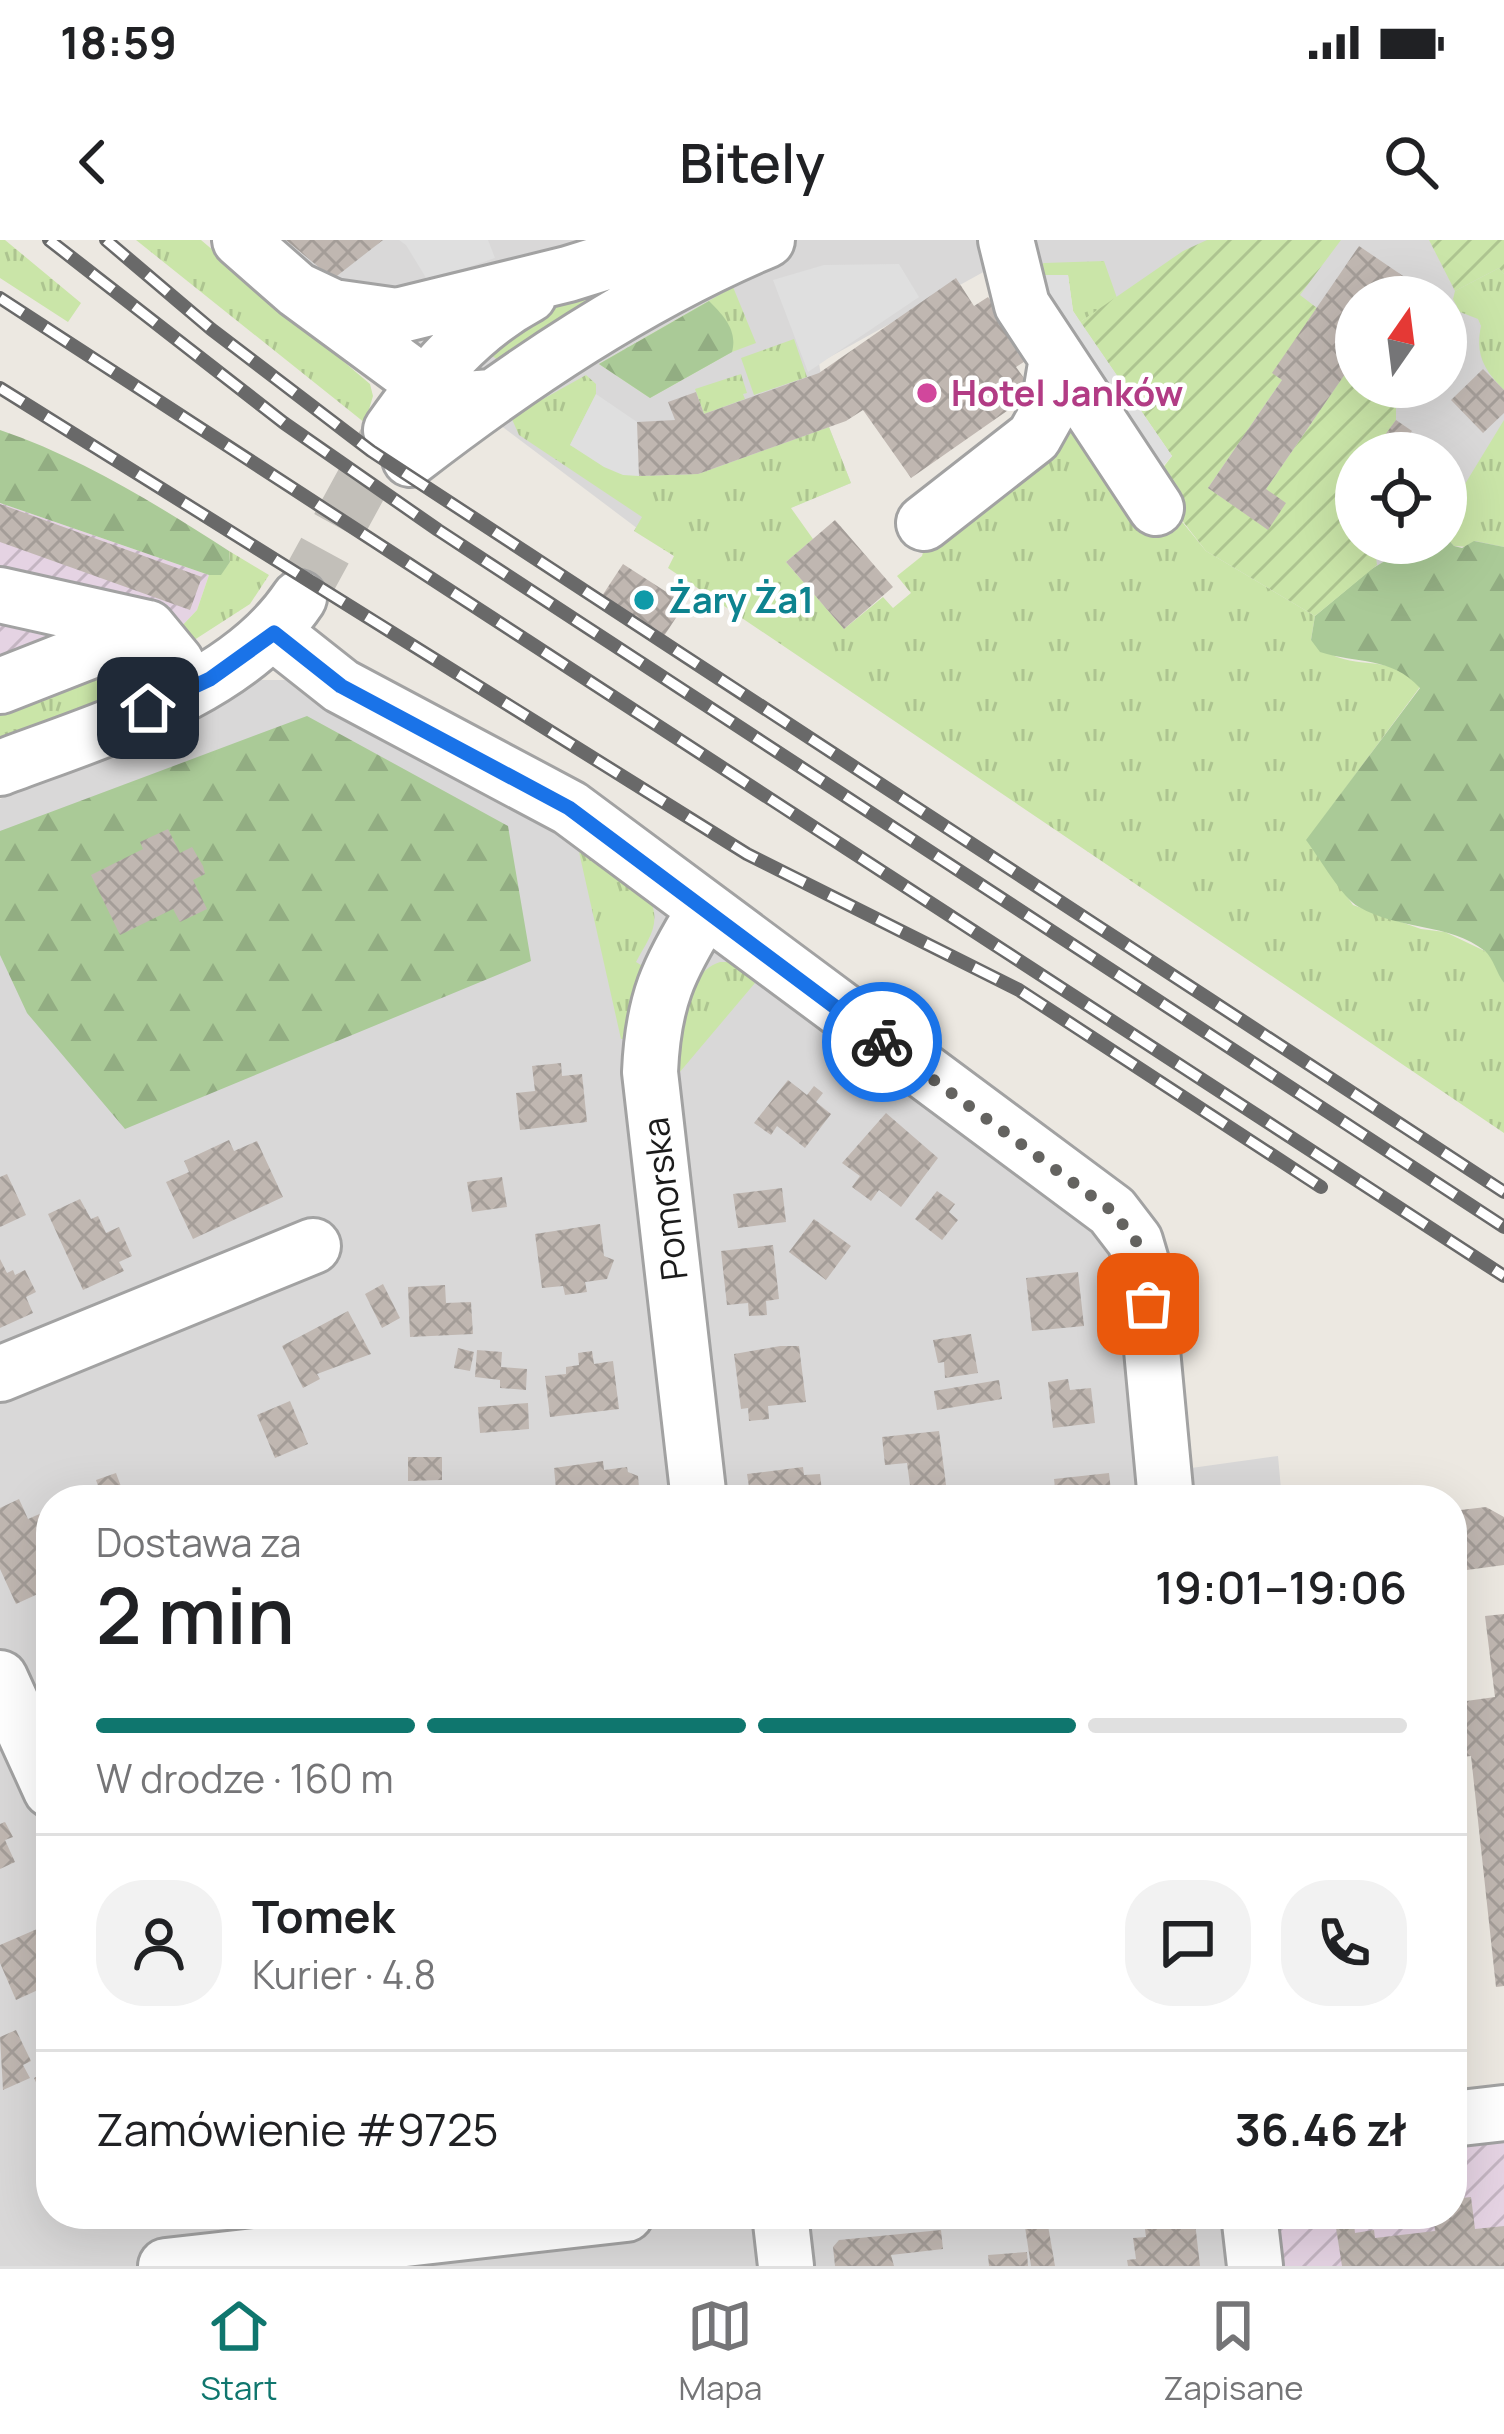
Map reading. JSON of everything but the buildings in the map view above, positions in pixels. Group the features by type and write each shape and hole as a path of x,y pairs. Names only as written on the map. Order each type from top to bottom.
{"street":[{"path":"240,240 385,374 395,398 401,444"},
{"path":"297,290 333,308 397,316 563,257 677,240"},
{"path":"401,444 479,407 685,275 767,240"},
{"path":"1006,240 1022,305 1156,508"},
{"path":"423,383 563,257"},
{"path":"297,290 423,383 453,400 479,407"},
{"path":"924,523 1034,437 1048,412 1057,358"},
{"path":"401,444 426,422 423,383"},
{"path":"0,595 148,628 176,662 189,689"},
{"path":"0,768 106,728 210,679 290,610 341,686 569,808 1112,1211 1136,1241 1145,1275 1165,1485"},
{"path":"0,686 148,628"},
{"name":"Pomorska","path":"697,1485 650,1072 652,1019 673,962 705,910"},
{"path":"0,1374 313,1246"},
{"path":"0,1678 36,1757"},
{"path":"1467,2118 1504,2114"},
{"path":"166,2266 257,2245 447,2229"},
{"path":"782,2229 786,2266"},
{"path":"1251,2229 1255,2266"}],"shaded area":[{"path":"240,240 1504,240 1504,547 1467,541 1467,432 1335,432 1335,564 1380,564 1315,616 1206,551 1103,262 987,270 819,363 829,427 851,483 674,556 468,401"},
{"path":"399,240 488,240 495,258 428,281"},
{"path":"899,264 919,297 808,372 773,280 824,265"},
{"path":"1039,275 1068,275 1073,311 1172,456 1153,477 1043,317"},
{"path":"596,394 637,422 639,476 604,467 570,445"},
{"path":"0,503 209,575 197,610 179,629 0,693"},
{"path":"255,680 365,680 1140,1218 1177,1470 1278,1456 1281,1485 36,1485 36,2229 1251,2229 1255,2266 0,2266 0,799"},
{"path":"1504,2117 1504,2266 1258,2266 1254,2229 1467,2229 1467,2121"}],"green space":[{"path":"0,240 81,303 68,322 0,278"},
{"path":"136,240 201,240 370,384 373,396 365,423"},
{"path":"1207,240 1341,240 1300,295 1317,308 1273,373 1282,380 1208,488 1268,529 1266,489 1335,388 1335,408 1396,408 1396,420 1388,432 1335,432 1335,564 1377,565 1315,616 1206,551 1152,482 1172,456 1080,322 1183,251"},
{"path":"1429,240 1504,240 1504,274 1499,268 1467,285 1467,276 1447,276"},
{"path":"1104,261 1117,298 1080,322 1073,311 1068,275 1037,275 1044,263"},
{"path":"1499,268 1504,274 1504,390 1483,361 1481,326 1467,315 1467,285"},
{"path":"635,274 505,366 480,346 530,309"},
{"path":"733,287 756,343 650,398 599,364"},
{"path":"709,301 731,330 732,352 650,398 599,364"},
{"path":"794,339 807,377 754,395 741,358"},
{"path":"741,374 745,399 704,414 695,389"},
{"path":"586,375 596,384 596,394 570,445 639,476 698,474 829,427 851,483 791,508 813,539 786,562 844,629 883,597 893,608 911,593 897,576 922,556 928,534 1059,404 1170,507 1206,551 1315,616 1311,640 1337,657 1390,667 1409,677 1420,687 1307,840 1353,905 1421,929 1445,932 1489,953 1504,983 1504,1133 668,568 674,556 634,531 642,517 519,435 511,417"},
{"path":"1504,420 1504,547 1475,541 1467,547 1467,481"},
{"path":"0,430 60,454 146,499 229,551 230,562 221,575 209,575 0,503"},
{"path":"1474,541 1504,547 1504,983 1488,954 1471,942 1390,920 1352,902 1306,840 1420,688 1385,666 1320,652 1311,640 1315,616 1380,564 1467,564 1467,545"},
{"path":"229,551 269,575 250,604 188,644 179,629 197,610 209,575 220,575 230,562"},
{"path":"121,656 151,662 156,668 127,688 0,741 0,693"},
{"path":"307,716 508,826 531,961 125,1129 27,1013 0,955 0,831"},
{"path":"579,852 651,902 654,911 651,933 636,962 654,973 634,1039 621,1039"},
{"path":"720,962 731,962 755,983 679,1073 684,1009 697,980"}],"tunnel":[{"path":"299,598 391,430"}],"railway":[{"path":"49,240 284,423 438,530 1504,1227"},
{"path":"106,240 211,329 371,451 1504,1192"},
{"path":"0,298 1504,1276"},
{"path":"0,388 747,854 1019,990 1321,1187"}],"way so far":[{"path":"882,1042 1112,1211 1136,1241 1148,1304"}],"place":[{"name":"Hotel Janków","path":"927,393"},
{"name":"Żary Ża1","path":"644,600"}],"route":[{"path":"148,708 210,679 274,633 341,686 569,808 882,1042"}]}
